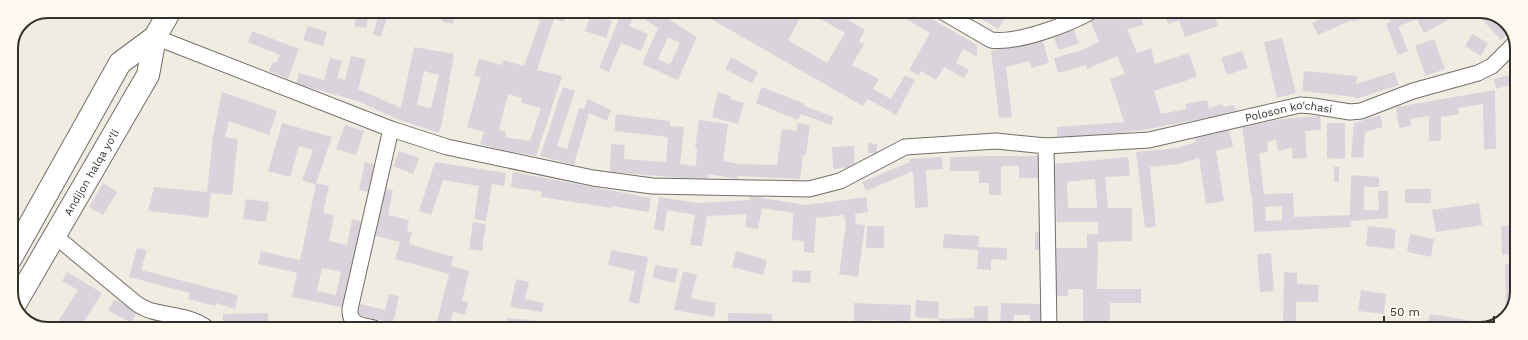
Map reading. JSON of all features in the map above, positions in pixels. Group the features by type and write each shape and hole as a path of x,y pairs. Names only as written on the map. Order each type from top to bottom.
{"highway":[{"name":"Andijon halqa yo‘li","path":"19,297 148,75 155,36 166,18"},
{"name":"Andijon halqa yo‘li","path":"18,245 120,63 155,36"}],"street":[{"path":"953,18 991,40 1001,42 1049,30 1078,18"},
{"name":"Poloson ko'chasi","path":"155,36 391,129 447,147 593,178 652,186 809,189 840,182 905,147 996,141 1046,146 1149,140 1300,105 1350,112 1361,111 1413,91 1478,73 1492,66 1510,48"},
{"path":"356,322 350,317 350,309 391,129"},
{"path":"1046,146 1049,322"},
{"path":"55,236 137,304 150,311 184,318 195,322"}],"building":[{"path":"356,18 368,18 366,28 354,26"},
{"path":"378,18 387,18 381,37 373,34"},
{"path":"442,18 454,18 453,24 441,21"},
{"path":"533,18 565,18 564,22 554,19 537,70 562,76 536,156 502,150 480,144 484,132 467,127 481,77 474,76 479,59 502,65 503,60 524,66 540,21","holes":["508,94 522,98 521,103 541,108 530,141 505,137 506,132 499,130"]},
{"path":"590,18 603,18 612,21 606,38 585,31"},
{"path":"619,18 633,18 629,26 648,34 641,51 621,43 609,72 599,68"},
{"path":"643,18 667,18 697,37 678,80 642,64 658,28","holes":["668,37 680,43 670,65 658,59"]},
{"path":"709,18 800,18 788,40 827,63 845,33 819,18 845,18 865,30 859,41 864,44 852,65 879,79 873,89 891,99 905,75 915,80 896,115 868,99 863,106"},
{"path":"904,18 930,18 977,45 977,57 963,49 956,63 969,70 964,78 944,67 936,80 921,71 919,75 909,70 930,33"},
{"path":"980,18 1005,18 998,29"},
{"path":"1096,18 1141,18 1143,25 1127,29 1137,53 1151,48 1155,64 1189,53 1197,77 1154,91 1161,114 1186,109 1185,104 1207,100 1209,108 1222,104 1223,107 1234,105 1236,111 1143,130 1102,135 1057,137 1057,127 1124,122 1110,79 1125,74 1117,56 1087,69 1086,65 1058,73 1054,58 1082,50 1099,42 1090,20"},
{"path":"1166,18 1215,18 1218,26 1185,37 1179,20 1168,24"},
{"path":"1324,18 1363,18 1353,22 1352,20 1318,35 1312,23"},
{"path":"1389,18 1447,18 1448,20 1424,33 1417,19 1398,26 1408,51 1398,55 1386,24 1391,22"},
{"path":"1481,18 1491,20 1502,28 1507,35 1501,40"},
{"path":"308,26 327,32 323,46 303,40"},
{"path":"1073,28 1079,43 1059,50 1053,36"},
{"path":"252,31 299,49 288,79 269,71 273,62 276,63 280,55 248,42"},
{"path":"1472,34 1488,43 1481,56 1465,46"},
{"path":"1042,38 1049,63 1031,68 1030,61 1006,67 1012,117 999,118 991,51"},
{"path":"1282,38 1296,93 1277,98 1264,42"},
{"path":"1434,39 1445,69 1426,76 1415,46"},
{"path":"414,47 454,54 439,133 397,119 355,100 296,84 299,73 324,80 330,58 342,61 337,78 345,80 351,56 366,59 358,89 401,108","holes":["424,71 439,75 431,108 417,105"]},
{"path":"1242,51 1248,68 1227,75 1221,58"},
{"path":"731,57 758,72 752,83 725,69"},
{"path":"1304,71 1357,76 1356,84 1394,72 1399,85 1356,99 1355,97 1302,91"},
{"path":"1510,75 1510,85 1496,89 1494,79"},
{"path":"563,87 575,91 557,146 567,149 579,108 584,109 588,99 611,110 607,121 589,113 574,165 540,156"},
{"path":"762,87 805,104 804,106 834,117 831,125 801,114 798,120 756,103"},
{"path":"1495,90 1496,149 1484,149 1483,104 1458,108 1459,114 1441,117 1441,141 1429,141 1429,116 1410,119 1411,126 1399,128 1396,107"},
{"path":"222,92 277,111 269,135 229,121 225,137 238,139 232,195 211,193 208,218 148,211 154,187 207,192 213,136"},
{"path":"718,92 731,96 730,99 744,103 738,124 712,117"},
{"path":"616,114 670,121 670,126 684,127 680,164 696,166 697,148 695,148 699,120 728,124 723,161 740,164 777,165 782,129 797,131 797,123 810,125 806,155 803,155 800,179 738,176 737,179 708,174 708,180 610,172 611,144 625,145 624,159 666,162 668,137 614,131"},
{"path":"1380,115 1383,127 1365,132 1363,158 1351,157 1354,123"},
{"path":"1320,116 1321,130 1305,131 1307,158 1293,159 1292,148 1278,151 1276,140 1267,142 1268,152 1259,153 1264,194 1293,193 1294,217 1350,215 1351,175 1379,177 1379,187 1364,187 1364,210 1379,210 1378,191 1388,191 1388,218 1350,221 1351,227 1254,232 1252,195 1251,196 1242,126 1289,118","holes":["1282,206 1282,220 1266,221 1265,207"]},
{"path":"282,123 332,137 316,183 329,186 323,213 334,215 329,241 347,245 352,219 363,222 345,308 292,297 297,273 258,264 261,251 300,260 316,185 302,180 313,150 299,146 290,177 268,171","holes":["322,268 341,272 336,295 317,291"]},
{"path":"1327,123 1345,123 1345,159 1327,158"},
{"path":"345,125 364,131 356,155 336,149"},
{"path":"1229,130 1233,147 1216,151 1224,201 1206,204 1199,158 1179,164 1150,167 1156,227 1145,228 1136,152 1177,148 1196,142 1195,138"},
{"path":"868,143 877,144 877,154 868,153"},
{"path":"854,146 855,167 833,169 832,147"},
{"path":"399,151 419,158 413,174 393,166"},
{"path":"1043,156 1043,178 1019,178 1019,166 1001,166 1001,195 989,195 989,183 979,183 979,171 950,171 950,157"},
{"path":"942,157 943,169 926,170 928,207 915,208 913,171 866,191 862,182 910,162 909,159"},
{"path":"1128,157 1130,176 1105,177 1108,208 1132,208 1132,241 1098,242 1097,289 1141,289 1141,303 1110,303 1110,322 1083,322 1083,289 1068,289 1068,296 1056,296 1056,248 1087,248 1087,234 1098,234 1098,222 1057,222 1054,164","holes":["1095,179 1097,208 1068,208 1067,182"]},
{"path":"365,162 375,164 369,192 359,190"},
{"path":"435,162 506,173 504,186 492,184 486,221 474,219 479,186 443,180 431,215 419,211"},
{"path":"1334,167 1339,167 1339,182 1334,182"},
{"path":"513,172 651,198 649,212 541,197 542,192 511,187"},
{"path":"103,183 117,192 103,215 89,207"},
{"path":"381,188 393,190 388,215 409,220 407,231 412,232 409,244 454,257 451,266 469,271 462,301 468,302 465,315 453,312 451,322 437,322 449,274 395,259 400,242 372,235"},
{"path":"1405,189 1431,189 1431,203 1405,203"},
{"path":"750,196 806,205 866,197 868,212 855,214 856,224 865,225 858,277 839,274 846,225 844,215 816,218 814,253 804,252 804,241 792,240 793,213 762,208 758,229 745,227 747,214 707,216 702,246 690,245 695,215 667,210 664,231 654,229 659,197 697,203 750,200"},
{"path":"246,199 269,202 266,222 243,219"},
{"path":"1479,203 1482,225 1436,232 1432,210"},
{"path":"473,222 486,224 482,251 469,249"},
{"path":"1510,225 1510,254 1502,255 1501,226"},
{"path":"867,226 884,226 884,248 866,248"},
{"path":"1368,226 1396,229 1394,249 1366,246"},
{"path":"1035,232 1043,232 1043,250 1035,250"},
{"path":"944,234 979,236 978,247 1007,248 1007,260 991,259 991,270 977,269 978,250 943,248"},
{"path":"1410,234 1434,239 1431,257 1407,252"},
{"path":"137,248 147,250 141,270 238,295 235,309 216,303 215,306 188,299 190,293 129,277"},
{"path":"611,250 648,257 639,304 629,302 635,271 608,265"},
{"path":"736,251 767,260 763,275 732,267"},
{"path":"1271,253 1274,291 1260,292 1257,254"},
{"path":"1505,264 1510,264 1510,292 1506,307"},
{"path":"655,265 678,269 675,283 653,278"},
{"path":"793,270 811,271 810,283 792,282"},
{"path":"683,271 697,275 691,298 716,303 714,317 674,310"},
{"path":"67,272 102,293 84,322 58,322 78,290 62,281"},
{"path":"1284,272 1297,273 1297,284 1319,285 1318,302 1296,302 1296,322 1283,322"},
{"path":"516,279 529,282 525,299 544,303 542,312 510,307"},
{"path":"1361,290 1386,294 1384,314 1358,311"},
{"path":"389,294 399,296 393,322 357,315 360,304 385,310"},
{"path":"115,299 137,312 132,322 129,322 108,310"},
{"path":"916,300 939,302 938,319 915,317"},
{"path":"854,303 911,305 910,322 871,320 871,322 854,322"},
{"path":"1001,303 1045,304 1044,322 1030,322 1030,315 1014,315 1014,322 1000,322"},
{"path":"974,306 988,306 988,322 938,322 938,319 974,318"},
{"path":"268,313 269,322 223,322 223,314"},
{"path":"728,313 772,314 772,322 728,322"},
{"path":"1430,314 1480,322 1428,322"},
{"path":"507,318 541,321 541,322 506,322"}]}
